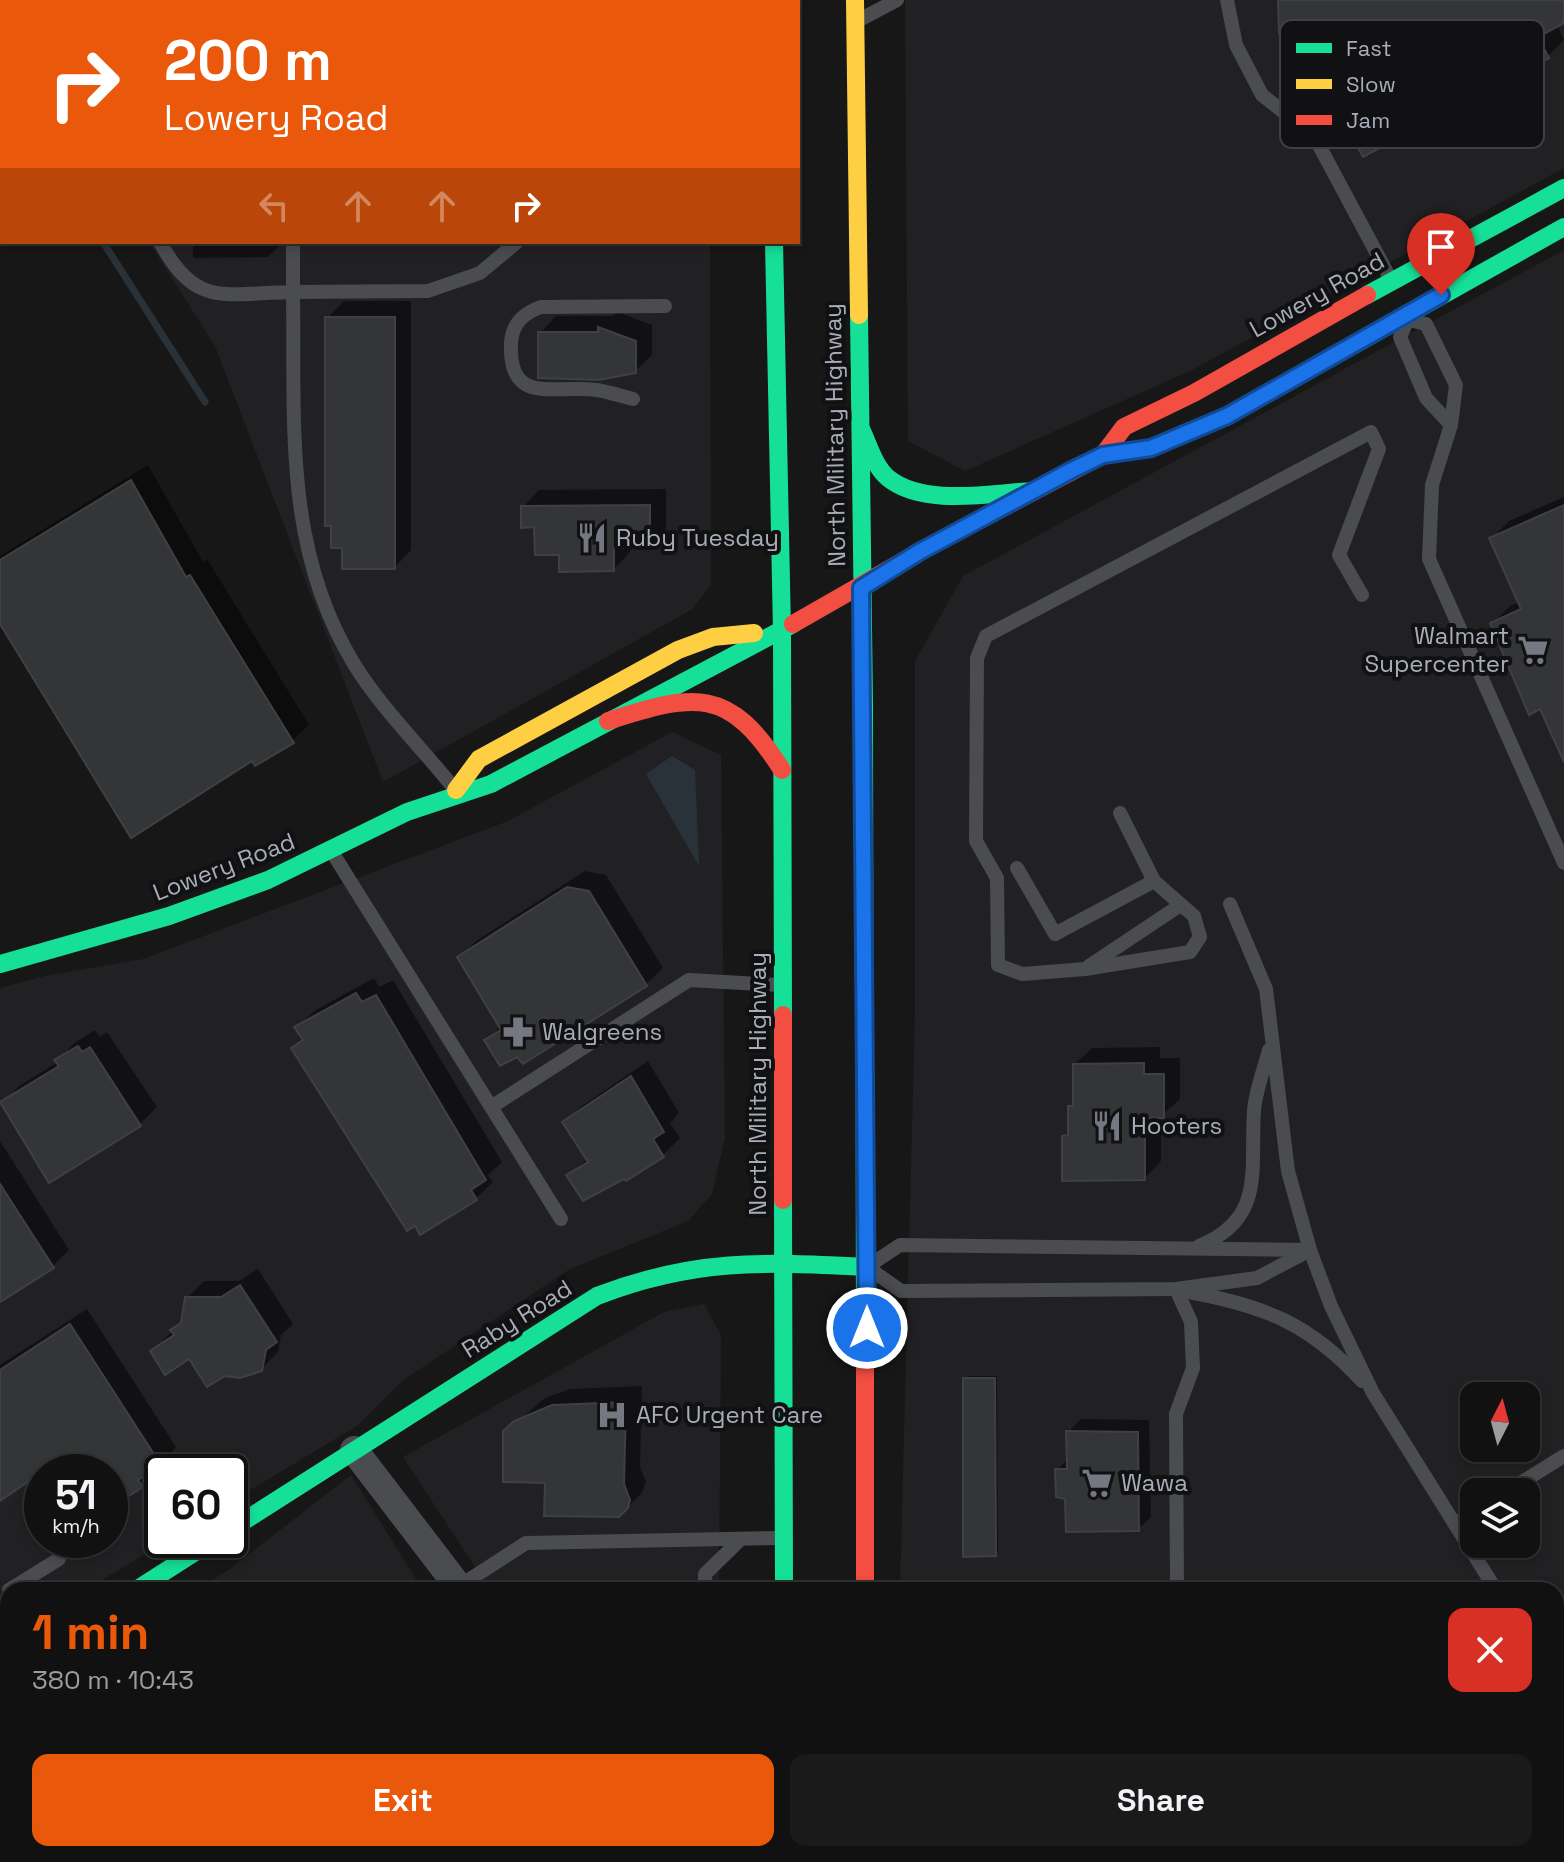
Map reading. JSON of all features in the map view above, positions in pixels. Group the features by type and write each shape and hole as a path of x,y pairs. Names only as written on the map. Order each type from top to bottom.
{"street":[{"name":"North Military Highway","path":"855,0 867,1267 865,1582"},
{"name":"Lowery Road","path":"0,964 196,907 331,851 456,790 491,784 782,631 919,552 1103,455 1151,448 1227,416 1401,303 1564,188"},
{"name":"Lowery Road","path":"1103,455 1124,427 1194,393 1276,344 1401,303 1564,227"},
{"name":"North Military Highway","path":"774,244 782,631 784,1582"},
{"path":"859,425 885,476 902,489 961,493 1034,491"},
{"name":"Lowery Road","path":"456,790 479,759 678,650 713,637 782,631"},
{"path":"608,721 656,705 707,700 726,705 766,741 782,770"},
{"name":"Raby Road","path":"248,1518 597,1296 630,1282 708,1262 867,1267"},
{"path":"354,1450 455,1582"},
{"path":"148,1582 186,1558"}],"lane":[{"path":"855,22 897,0"},
{"path":"1227,0 1236,45 1262,95 1280,109"},
{"path":"1320,148 1401,303 1426,324 1456,385 1451,425 1432,485 1428,512 1432,571 1564,863"},
{"path":"161,244 183,278 197,288 214,293 428,291 480,273 515,244"},
{"path":"293,244 296,488 307,553 320,593 355,666 456,790"},
{"path":"1401,303 1400,337 1426,398 1451,425"},
{"path":"633,399 596,390 535,389 519,381 512,365 514,328 527,312 541,307 665,306"},
{"path":"1120,813 1154,881 1194,916 1200,937 1190,952 1085,969 1022,974 998,965 997,878 976,841 977,658 986,636 1371,432 1379,449 1339,555 1362,595"},
{"path":"331,851 561,1219"},
{"path":"1017,868 1055,934 1154,881"},
{"path":"1230,904 1266,989 1288,1171 1310,1250 1331,1306 1373,1393 1491,1582"},
{"path":"1085,969 1179,906"},
{"path":"491,1107 689,980 782,985"},
{"path":"1190,1250 1220,1238 1238,1221 1249,1200 1254,1175 1254,1107 1271,1046"},
{"path":"900,1245 1310,1250 1257,1278 1176,1289 901,1291 867,1267 900,1245"},
{"path":"1176,1289 1227,1299 1295,1324 1330,1347 1373,1393"},
{"path":"1176,1289 1191,1322 1193,1368 1176,1414 1177,1582"},
{"path":"1529,1478 1564,1456"},
{"path":"1455,1524 1460,1521"},
{"path":"469,1582 526,1543 784,1538"},
{"path":"705,1582 705,1574 741,1539"},
{"path":"21,1582 59,1559"}],"shaded area":[{"path":"905,0 1564,0 1564,168 1190,371 965,471 908,441"},
{"path":"150,244 710,244 711,585 691,610 383,782 215,346"},
{"path":"1564,250 1564,1582 900,1582 915,1014 915,661 963,576"},
{"path":"672,732 721,755 725,1138 712,1194 688,1221 570,1269 402,1381 357,1426 248,1491 248,1454 144,1454 144,1555 99,1582 0,1582 0,988 49,975 143,959 508,821"},
{"path":"672,756 695,770 699,866 646,774"},
{"path":"704,1304 721,1335 719,1582 485,1582 403,1457 664,1312"},
{"path":"351,1475 418,1582 209,1582 248,1558"}],"building":[{"path":"1278,0 1564,0 1564,23 1544,34 1544,20 1280,20 1280,36"},
{"path":"1358,148 1380,148 1363,157"},
{"path":"325,317 395,317 395,569 342,569 342,548 331,548 331,526 325,526"},
{"path":"598,327 636,341 636,373 599,380 538,378 538,332 598,332"},
{"path":"131,480 186,577 190,575 294,743 255,766 252,761 131,838 0,624 0,560"},
{"name":"Ruby Tuesday","path":"650,505 650,548 614,548 614,571 559,572 559,555 535,555 534,527 521,528 521,506"},
{"name":"Walmart Supercenter","path":"1564,505 1564,762 1540,709 1529,715 1490,623 1521,609 1489,538"},
{"name":"Walgreens","path":"567,887 589,891 647,986 523,1064 517,1057 500,1066 484,1040 501,1030 457,957"},
{"path":"356,993 362,1002 376,995 486,1180 471,1190 477,1200 420,1235 415,1226 407,1231 291,1048 303,1040 294,1027"},
{"path":"78,1046 82,1052 90,1047 141,1126 49,1183 0,1102 59,1066 54,1060"},
{"name":"Hooters","path":"1144,1063 1144,1074 1164,1074 1164,1118 1145,1118 1145,1180 1062,1181 1062,1136 1068,1135 1068,1106 1073,1106 1073,1064"},
{"path":"631,1076 664,1132 653,1139 664,1157 626,1181 624,1179 583,1201 566,1175 588,1162 562,1122"},
{"path":"0,1184 54,1268 0,1302"},
{"path":"240,1285 277,1342 266,1350 262,1371 240,1378 225,1376 207,1387 189,1359 165,1375 150,1351 174,1335 170,1330 181,1323 185,1297 221,1297"},
{"path":"70,1324 154,1454 144,1454 144,1476 138,1480 143,1487 128,1497 128,1454 24,1454 24,1484 0,1501 0,1370"},
{"path":"963,1378 995,1378 996,1556 963,1557"},
{"path":"626,1402 624,1484 630,1500 628,1508 619,1517 544,1516 545,1483 503,1482 503,1431 514,1421 552,1405"},
{"name":"Wawa","path":"1066,1431 1138,1432 1139,1531 1066,1532 1065,1499 1056,1497 1055,1469 1067,1469"}],"waterway":[{"path":"104,244 205,402"}],"traffic: fast":[{"path":"1367,295 1564,188"},
{"path":"1121,452 1151,448 1227,416 1564,227"},
{"path":"774,244 782,631 783,1015"},
{"path":"859,315 864,704 865,1354"},
{"path":"861,429 879,468 903,487 920,493 958,496 1034,491"},
{"path":"0,964 169,916 268,880 407,812 491,784 793,624"},
{"path":"783,1200 784,1582"},
{"path":"248,1519 597,1296 666,1275 730,1265 867,1267"},
{"path":"148,1582 186,1558"}],"traffic: slow":[{"path":"855,0 859,315"},
{"path":"456,790 479,759 678,650 713,637 754,633"}],"traffic: jam":[{"path":"1103,455 1124,427 1194,393 1367,295"},
{"path":"793,624 919,552 1103,455 1121,452"},
{"path":"608,721 664,705 687,702 708,704 727,710 745,723 782,770"},
{"path":"783,1015 783,1200"},
{"path":"865,1354 865,1582"}],"place":[{"name":"Ruby Tuesday","path":"592,538"},
{"name":"Walmart Supercenter","path":"1533,650"},
{"name":"Walgreens","path":"518,1032"},
{"name":"Hooters","path":"1107,1126"},
{"name":"AFC Urgent Care","path":"612,1415"},
{"name":"Wawa","path":"1097,1483"}],"route":[{"path":"867,1328 861,588 919,552 1103,455 1151,448 1227,416 1441,295"}]}
